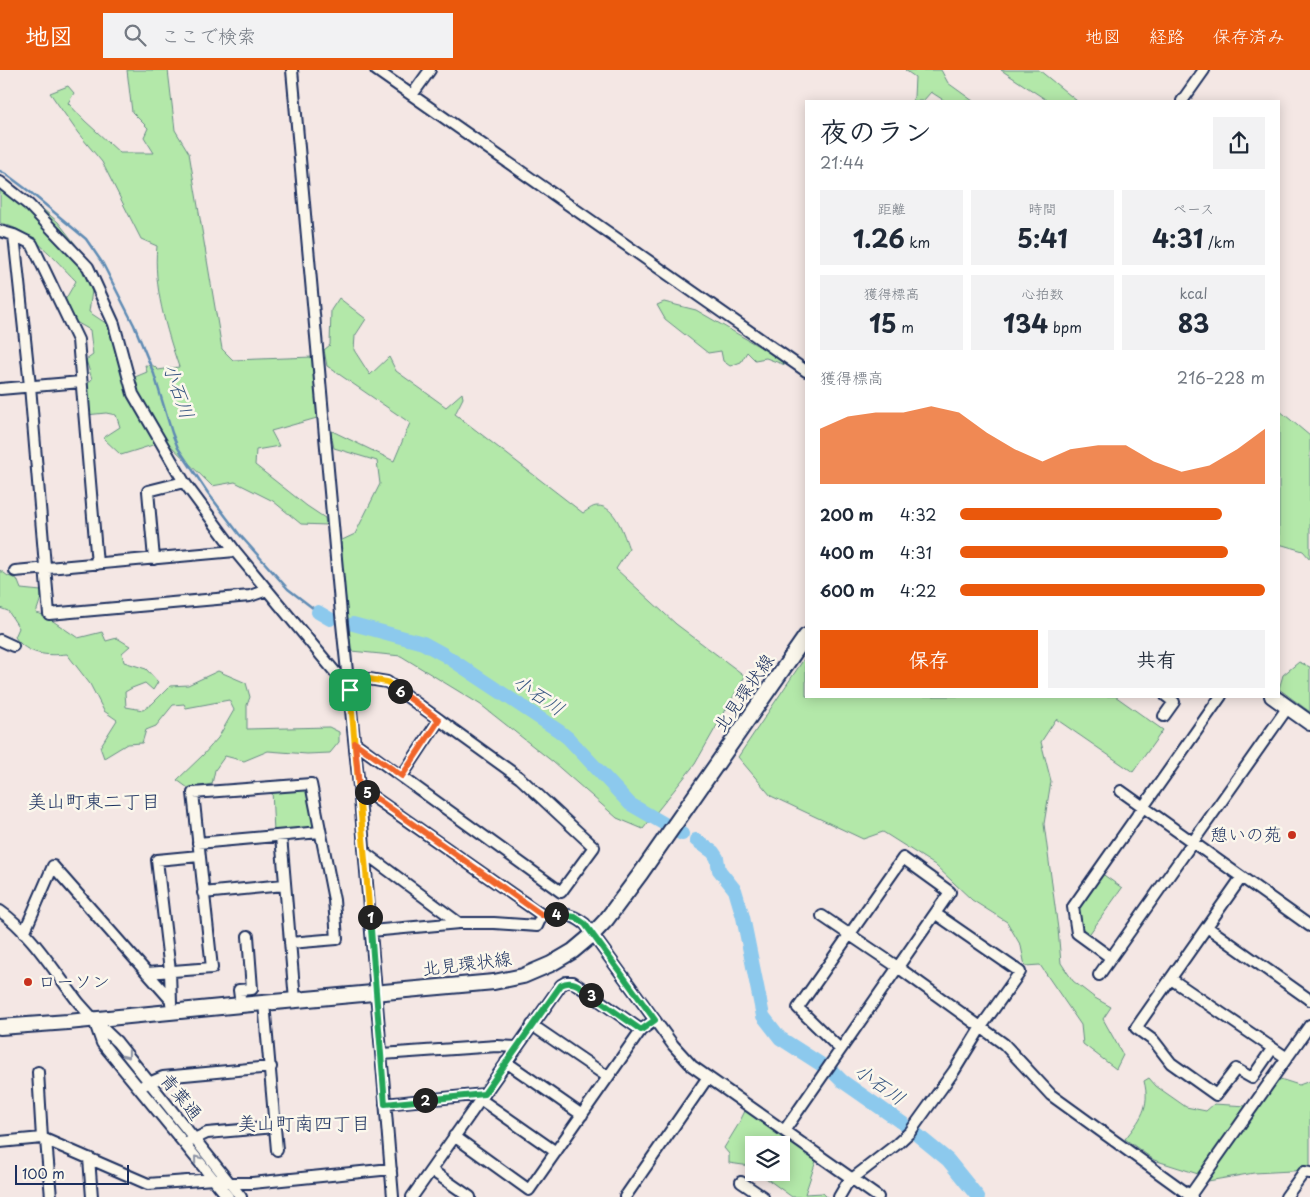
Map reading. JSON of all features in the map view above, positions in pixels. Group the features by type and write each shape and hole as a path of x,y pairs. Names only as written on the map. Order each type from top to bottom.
{"main road":[{"name":"北見環状線","path":"0,1027 94,1020 171,1006 241,1005 494,982 522,976 551,964 573,951 606,920 641,873 805,637"},
{"path":"1275,698 1310,723"}],"street":[{"path":"292,70 372,931 393,1197"},
{"path":"376,70 805,370"},
{"path":"412,95 430,70"},
{"path":"1183,100 1204,70"},
{"path":"0,182 29,205 88,267 114,324 133,394 184,482 267,590 350,690"},
{"path":"0,231 14,235 32,244 78,340 97,564"},
{"path":"14,235 30,386 49,614 250,596 267,590"},
{"path":"0,389 81,382"},
{"path":"154,559 148,491 184,482"},
{"path":"15,571 236,551"},
{"path":"0,640 13,646"},
{"path":"348,679 369,679 387,682 520,778 594,847 561,892 355,743"},
{"path":"1164,716 1174,702 1169,698"},
{"path":"1110,957 1078,933 1072,907 1220,698"},
{"path":"1099,975 1288,707"},
{"path":"402,776 439,720"},
{"path":"147,973 212,968 193,793 311,784 334,900 337,939 290,943"},
{"path":"359,787 542,915 558,914 575,917 585,924 673,1045 686,1059 708,1077 878,1197"},
{"path":"1121,791 1310,926"},
{"path":"198,843 320,832"},
{"path":"281,836 295,1000"},
{"path":"365,853 460,923"},
{"path":"171,1006 170,971 157,860 199,856"},
{"path":"784,1130 899,968 950,892 903,858 798,1008 840,1049"},
{"path":"24,933 53,866 147,973 171,1006"},
{"path":"1241,878 1136,1028 1154,1041 1171,1063 1216,1095 1236,1070 1252,1078 1272,1049"},
{"path":"203,893 284,885"},
{"name":"青葉通","path":"0,911 8,916 34,944 94,1020 117,1042 149,1083 213,1179 228,1197"},
{"path":"839,1197 852,1179 910,1132 954,1071 981,1027 1020,972 936,914"},
{"path":"372,931 460,923 537,926 542,915"},
{"path":"822,916 899,968 1004,1044 1050,1095 1190,1197 1310,1025"},
{"path":"1207,927 1310,1000"},
{"path":"241,1005 239,990 252,989 248,936"},
{"path":"1171,979 1287,1058"},
{"path":"412,1197 561,985 566,982 573,982 641,1030"},
{"path":"264,1002 277,1150"},
{"name":"青葉通","path":"94,1020 102,1043 139,1088 230,1183 241,1197"},
{"path":"454,1136 530,1190 641,1030 655,1020"},
{"path":"532,1024 608,1078"},
{"path":"382,1054 497,1046 516,1048"},
{"path":"506,1062 582,1115"},
{"path":"139,1088 163,1077 271,1067"},
{"path":"38,1072 51,1197"},
{"path":"625,1197 708,1077"},
{"path":"385,1104 482,1097 556,1152"},
{"path":"189,1141 207,1133 276,1127"},
{"path":"0,1142 44,1139 148,1184 213,1179 230,1183 252,1183 391,1169"},
{"path":"89,1158 92,1197"},
{"path":"431,1170 456,1193 470,1197"},
{"path":"1286,1197 1304,1172 1310,1173"},
{"path":"741,1182 763,1197"}],"green space":[{"path":"127,70 168,70 175,130 189,153 222,349 233,360 313,357 317,418 271,431 279,446 256,450 255,465 325,518 326,525 301,524 273,501 235,482 212,486 164,439 156,444 121,455 103,438 120,427 116,415 106,413 86,415 84,388 92,379 86,360 93,355 90,330 71,319 65,300 76,281 42,246 23,232 0,223 0,177 17,187 58,222 95,269 89,312 110,326 128,383 135,377 147,372 145,365 154,366 158,370 179,367 165,323 159,292 156,261 157,246 141,239 102,162 78,133 50,93 68,86 74,93 68,103 120,153 154,153 144,137 148,128 132,112"},
{"path":"905,70 941,70 948,83 972,100 943,100 931,92 924,100 912,100 915,77"},
{"path":"1001,70 1039,70 1076,100 1046,100"},
{"path":"339,298 366,319 355,336 354,350 370,375 389,357 396,371 446,407 462,393 463,398 455,414 583,513 597,506 609,510 622,529 629,549 616,569 676,624 745,676 695,764 643,829 617,818 553,762 481,705 401,656 351,651 340,541 355,534 380,484 377,461 334,448 330,430 394,461 410,423 327,366 324,350 330,345 331,310"},
{"path":"664,302 696,310 786,362 785,365 766,358 755,360 747,352 741,362 730,366 723,361 721,351 708,353 665,319 657,305"},
{"path":"1280,411 1310,436 1310,559 1303,551 1280,544"},
{"path":"0,570 8,576 17,579 21,589 41,591 41,598 36,613 44,615 78,638 102,632 106,641 117,638 130,646 122,653 124,662 146,669 158,682 153,690 145,683 125,692 126,707 143,710 170,686 188,685 218,671 246,683 250,697 247,705 247,729 329,727 339,732 339,742 330,753 307,754 268,751 244,761 225,756 215,770 212,784 188,788 177,780 218,738 234,710 229,700 186,708 184,704 173,705 156,726 146,730 142,743 127,744 104,758 100,747 117,720 104,711 90,684 67,654 52,655 31,651 25,648 15,637 19,628 8,611 0,608"},
{"path":"805,657 805,698 1118,698 1163,730 1133,772 1056,719 1041,742 1051,781 1044,824 1061,963 1073,981 1095,998 1111,1007 1103,1019 1123,1055 1116,1069 1083,1044 1081,1025 1040,965 1025,966 1021,946 1007,922 972,900 935,865 883,832 863,839 771,796 738,757"},
{"path":"1299,662 1310,667 1310,712 1280,690 1283,675"},
{"path":"302,787 306,790 314,825 310,829 274,833 272,790"},
{"path":"1101,873 1122,888 1088,936 1082,930 1078,907"},
{"path":"1149,1078 1156,1086 1186,1107 1206,1111 1214,1104 1247,1106 1198,1174 1154,1160 1125,1139 1143,1113 1146,1098 1144,1081"},
{"path":"1277,1078 1299,1085 1310,1081 1310,1170 1254,1173 1208,1181 1256,1107"},
{"path":"746,1109 782,1136 745,1136 745,1165 729,1163 729,1154 724,1148"},
{"path":"790,1142 816,1161 805,1194 823,1193 827,1197 792,1197 770,1181 790,1181"}],"waterway":[{"name":"小石川","path":"0,171 30,192 86,239 103,264 134,325 154,374 178,448 208,493 239,534 288,589 318,612"},
{"name":"小石川","path":"318,612 330,619"},
{"name":"小石川","path":"353,624 423,643 443,654 559,731 568,738 630,804 682,834"},
{"name":"小石川","path":"696,840 713,852 717,858 719,870 735,890 743,917 763,1016 780,1038 822,1065"},
{"name":"小石川","path":"832,1071 842,1081 908,1127"},
{"name":"小石川","path":"915,1133 948,1160 978,1197"}],"place":[{"name":"憩いの苑","path":"1292,835"},
{"name":"ローソン","path":"28,982"}],"district":[{"name":"美山町東二丁目","path":"94,801"},
{"name":"美山町南四丁目","path":"304,1123"}],"route":[{"path":"348,679 369,679 387,682 439,720 402,776 355,743 359,787 542,915 558,914 575,917 585,924 655,1020 641,1030 573,982 566,982 561,985 532,1024 484,1094 385,1104 372,931 350,690 348,679"}]}
